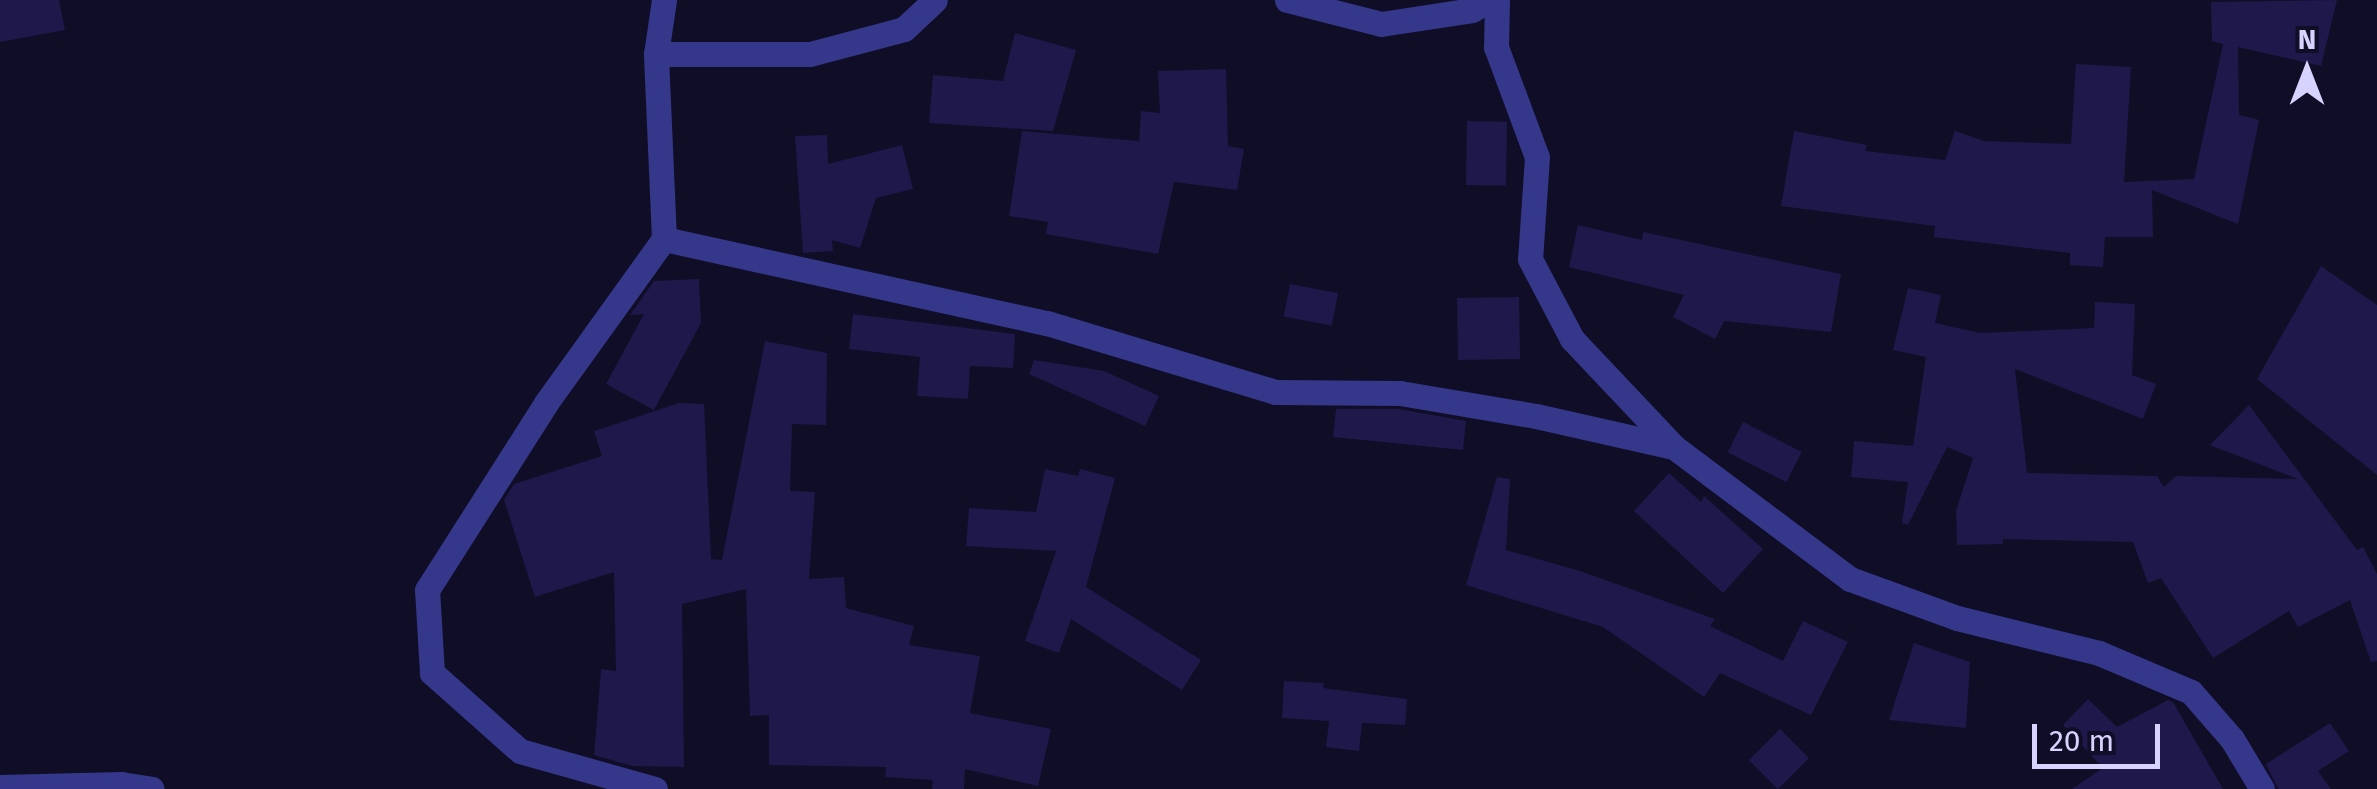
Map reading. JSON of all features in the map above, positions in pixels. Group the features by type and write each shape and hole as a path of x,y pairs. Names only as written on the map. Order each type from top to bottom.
{"street":[{"path":"655,789 520,750 432,673 427,590 546,402 664,239 656,54 664,0"},
{"path":"656,54 810,54 904,29 935,0"},
{"path":"1287,0 1381,24 1472,10 1489,0"},
{"path":"1498,0 1496,47 1536,157 1530,259 1572,340 1674,447 1850,579 1958,618 2100,653 2190,692 2232,739 2262,789"},
{"path":"664,239 1047,324 1275,392 1400,394 1536,416 1674,447"},
{"path":"582,789 614,777"},
{"path":"0,787 121,784 152,789"}],"building":[{"path":"0,0 59,0 65,30 0,42"},
{"path":"2337,0 2321,66 2238,47 2239,115 2259,120 2238,224 2152,190 2153,237 2105,237 2103,267 2070,265 2070,253 1934,237 1935,226 1781,206 1794,131 1867,145 1865,151 1945,160 1955,131 1984,141 2071,144 2076,64 2131,67 2124,182 2194,179 2223,44 2212,41 2211,2"},
{"path":"1015,33 1076,50 1053,131 929,123 933,75 1003,81"},
{"path":"1226,69 1228,146 1244,149 1237,190 1174,182 1158,254 1046,234 1048,222 1009,216 1022,131 1139,141 1141,111 1160,113 1158,71"},
{"path":"1467,121 1507,122 1506,186 1466,185"},
{"path":"827,135 828,164 902,145 913,189 876,198 860,248 832,240 833,251 803,253 795,136"},
{"path":"1578,225 1642,240 1643,232 1841,274 1831,332 1724,321 1715,339 1673,317 1684,295 1569,267"},
{"path":"2321,266 2377,305 2377,475 2257,379"},
{"path":"699,279 701,323 654,410 606,384 644,314 630,315 654,281"},
{"path":"1290,284 1338,293 1332,326 1284,316"},
{"path":"1908,288 1941,295 1935,323 1980,333 2094,328 2095,302 2135,304 2132,375 2156,384 2143,419 2015,369 2027,473 2157,476 2164,487 2176,476 2298,479 2210,445 2249,405 2357,550 2363,547 2377,574 2377,661 2371,662 2350,600 2298,627 2289,611 2213,658 2161,578 2148,583 2133,542 2003,539 2003,544 1957,545 1956,511 1973,458 1947,447 1908,525 1902,523 1908,482 1851,477 1854,441 1913,446 1926,357 1893,350"},
{"path":"1519,297 1520,359 1458,360 1457,298"},
{"path":"853,314 1015,334 1013,368 970,366 968,399 917,396 920,357 849,349"},
{"path":"765,341 827,353 826,425 792,424 790,491 815,492 809,579 844,577 846,608 914,626 909,645 980,656 970,713 1051,729 1038,786 965,769 964,789 932,789 933,780 885,777 886,767 769,765 769,715 750,716 746,589 682,604 684,767 632,766 594,755 601,669 616,671 614,572 535,597 504,500 514,484 602,456 594,431 679,403 704,404 711,559 722,560"},
{"path":"1034,360 1104,371 1159,396 1145,426 1029,374"},
{"path":"1336,409 1399,409 1466,421 1463,450 1333,437"},
{"path":"1743,422 1802,452 1786,482 1728,452"},
{"path":"1045,469 1078,476 1080,469 1115,478 1086,587 1201,660 1182,690 1071,619 1059,653 1025,641 1056,551 966,546 969,508 1036,512"},
{"path":"1669,473 1701,502 1704,496 1763,549 1723,593 1634,511"},
{"path":"1497,477 1510,479 1506,550 1580,571 1715,619 1710,626 1783,661 1803,621 1848,642 1811,715 1720,673 1704,697 1603,627 1466,585"},
{"path":"1914,643 1970,662 1966,728 1889,720"},
{"path":"1284,681 1324,683 1323,688 1407,699 1405,725 1362,723 1359,751 1326,747 1329,721 1282,718"},
{"path":"2088,699 2117,727 2168,700 2173,702 2223,789 2072,789 2103,768 2063,725"},
{"path":"2330,723 2349,751 2318,771 2331,789 2278,789 2266,764"},
{"path":"1780,729 1809,758 1778,789 1749,760"}]}
